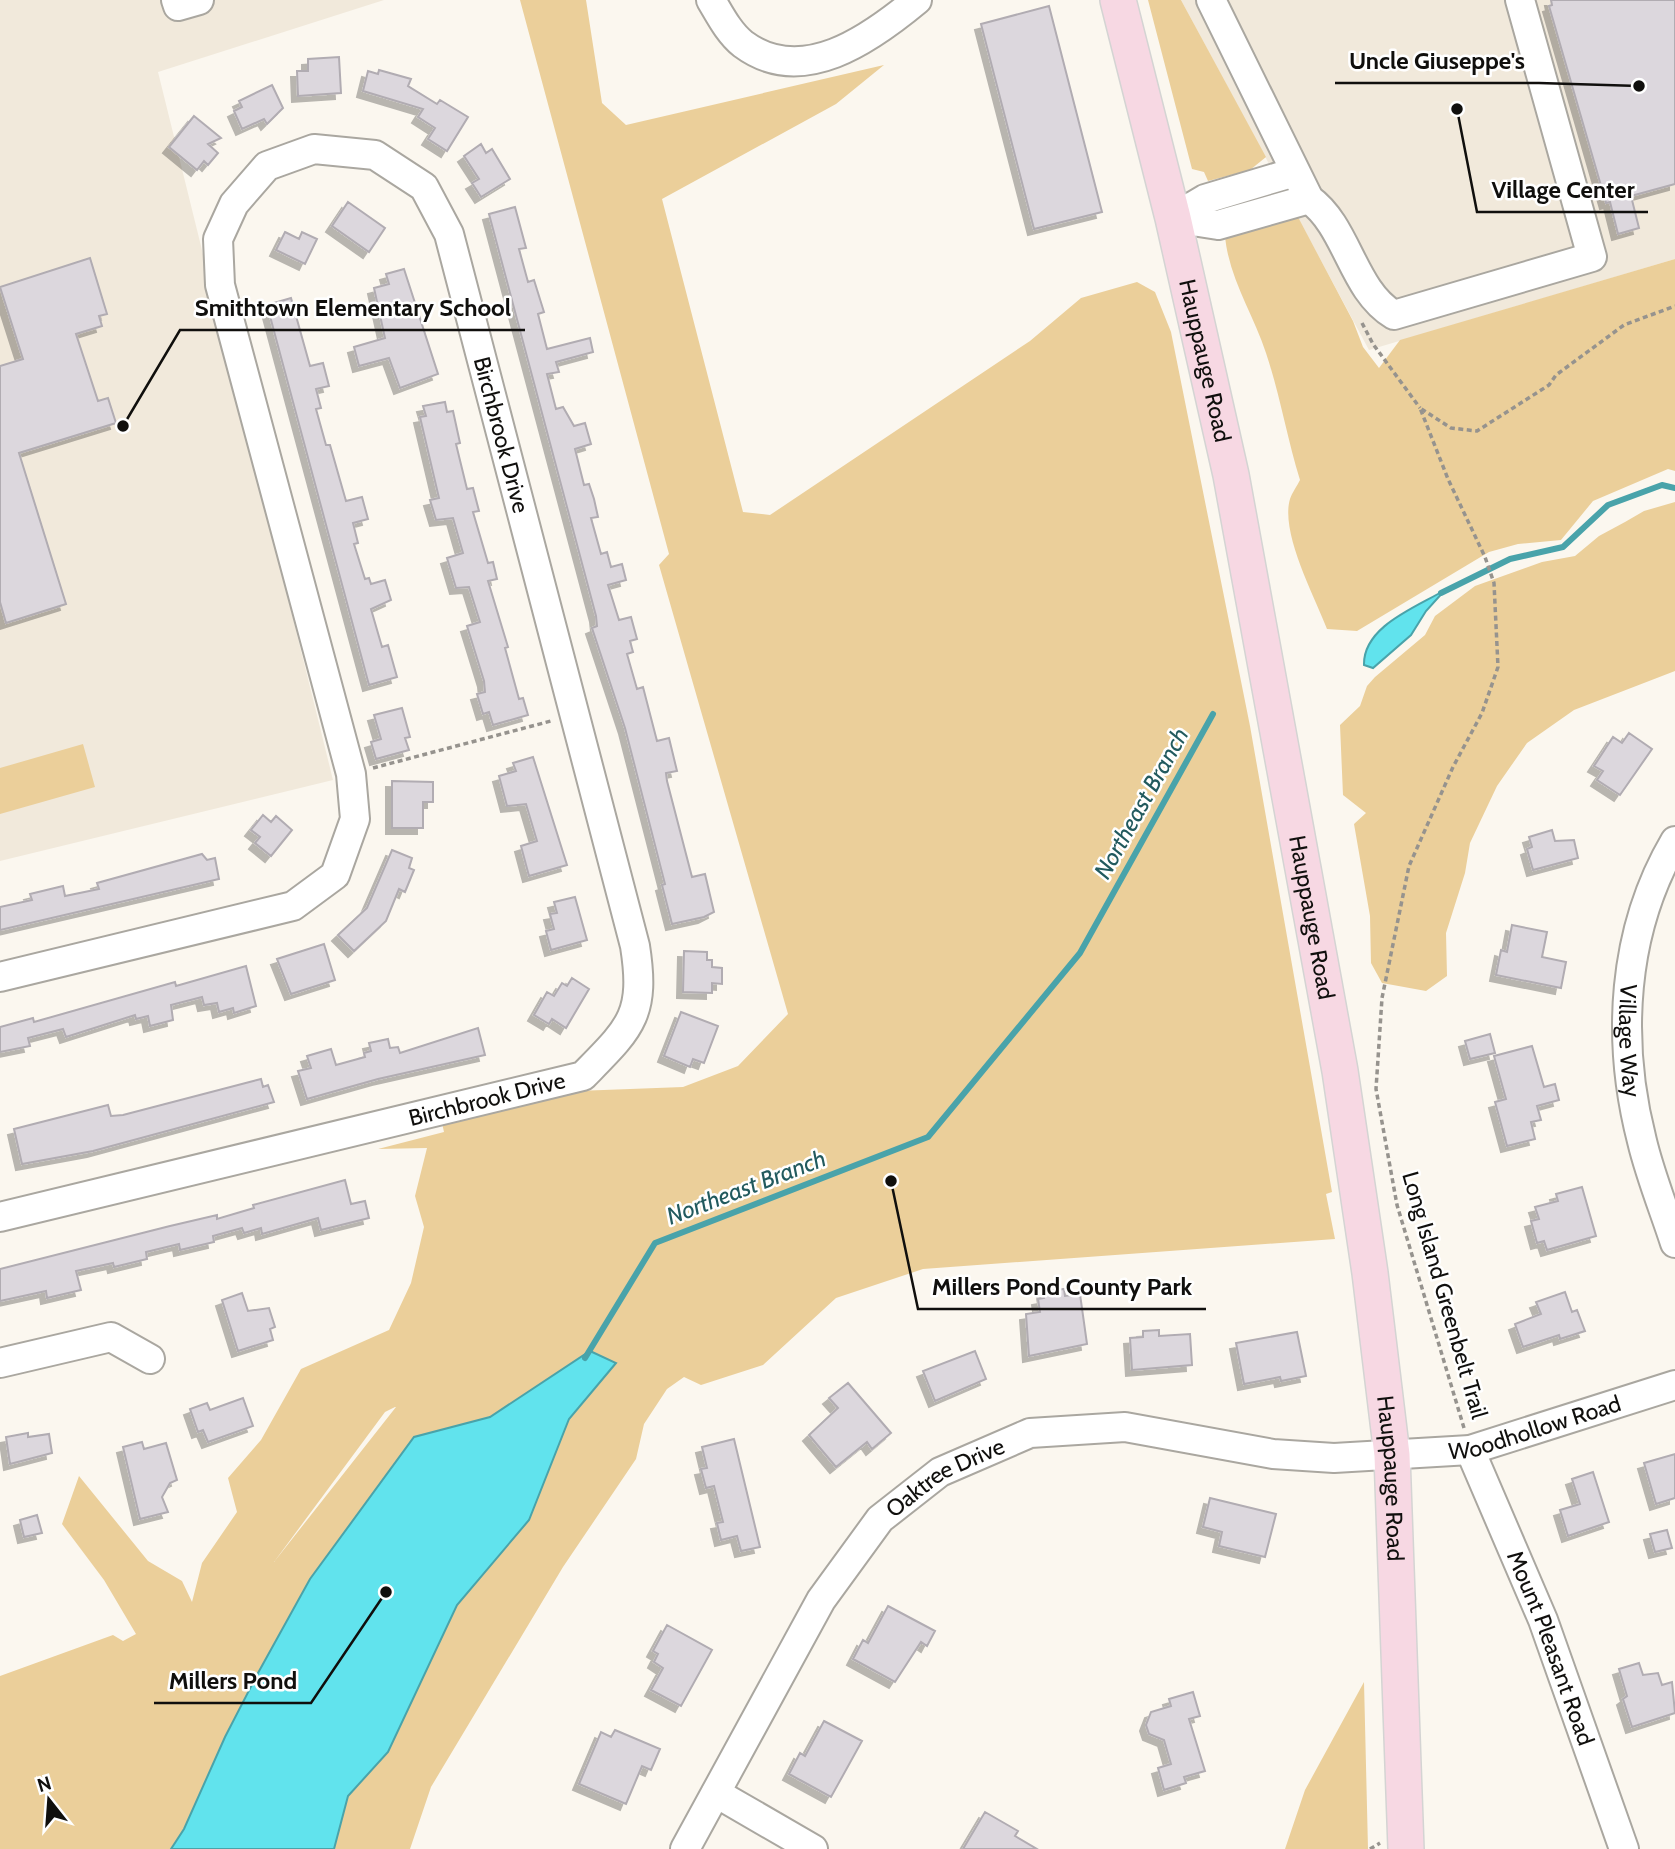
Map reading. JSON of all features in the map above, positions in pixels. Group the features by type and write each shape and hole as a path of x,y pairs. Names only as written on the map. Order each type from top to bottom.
{"main road":[{"name":"Hauppauge Road","path":"1118,0 1173,218 1231,475 1317,940 1368,1259 1392,1455 1406,1849"}],"street":[{"path":"176,0 178,6 199,0"},
{"path":"711,0 728,27 743,44 769,57 801,64 834,54 873,34 917,0"},
{"path":"1210,0 1309,199 1325,211 1378,306 1394,314 1592,257 1520,0"},
{"name":"Birchbrook Drive","path":"0,977 293,906 335,875 355,820 351,774 220,285 218,239 234,204 267,166 314,149 375,155 424,187 449,234 635,946 640,982 628,1029 583,1076 0,1217"},
{"path":"1173,218 1205,199 1294,172"},
{"path":"1173,218 1219,225 1309,199"},
{"name":"Village Way","path":"1675,841 1658,869 1633,944 1627,1011 1629,1069 1642,1141 1675,1242"},
{"path":"0,1363 111,1337 150,1359"},
{"name":"Woodhollow Road","path":"1392,1455 1470,1450 1675,1385"},
{"name":"Oaktree Drive","path":"685,1849 821,1600 880,1520 940,1472 1030,1433 1125,1427 1273,1454 1334,1458 1392,1455"},
{"name":"Mount Pleasant Road","path":"1470,1450 1543,1620 1624,1849"},
{"path":"716,1793 813,1849"}],"path":[{"name":"Long Island Greenbelt Trail","path":"1470,1450 1397,1205 1376,1089 1382,998 1409,866 1453,767 1482,713 1498,667 1494,583 1420,408 1451,428 1477,431 1549,385 1556,375 1624,325 1675,306"},
{"path":"351,774 574,715"}],"shaded area":[{"path":"0,0 384,0 158,72 333,780 0,861"},
{"path":"520,0 586,0 602,103 626,125 884,65 836,104 662,199 743,512 770,515 1030,341 1081,298 1137,282 1155,292 1171,332 1250,726 1332,1192 1326,1194 1335,1239 923,1269 836,1298 763,1365 701,1385 684,1377 667,1389 644,1424 636,1459 563,1567 431,1787 410,1849 0,1849 0,1676 113,1635 123,1641 136,1634 104,1580 62,1524 79,1476 148,1561 182,1581 192,1602 202,1563 237,1512 228,1478 261,1440 301,1369 389,1330 411,1283 424,1227 415,1196 427,1148 378,1149 444,1132 442,1123 577,1091 683,1087 738,1066 788,1014 659,565 669,554","holes":["396,1407 274,1562 385,1412"]},
{"path":"1148,0 1181,0 1266,157 1250,170 1208,181 1204,172 1192,169"},
{"path":"1181,0 1675,0 1675,259 1369,350"},
{"path":"1285,217 1298,217 1353,321 1363,347 1379,368 1400,340 1675,259 1675,471 1668,469 1593,501 1561,540 1518,544 1489,552 1357,631 1327,629 1294,547 1288,513 1290,499 1300,480 1266,353 1231,267 1225,236"},
{"path":"1675,502 1675,671 1574,710 1527,743 1497,786 1470,843 1465,873 1446,933 1447,976 1426,991 1382,983 1371,963 1370,916 1354,824 1366,813 1343,795 1340,725 1360,706 1367,686 1375,677 1425,635 1435,616 1475,586 1542,562 1575,556 1599,536 1644,511"},
{"path":"83,744 95,787 0,814 0,768"},
{"path":"1364,1682 1368,1849 1285,1849 1305,1790"}],"water":[{"path":"1445,590 1426,611 1411,635 1373,668 1364,665 1366,651 1372,639 1382,629 1394,619"},
{"path":"590,1351 616,1363 569,1419 529,1520 457,1605 388,1752 348,1796 334,1849 171,1849 184,1829 225,1737 310,1579 414,1437 490,1417"}],"building":[{"path":"1551,0 1675,0 1675,184 1631,196 1639,228 1618,234 1610,202 1606,203 1549,6 1552,5"},
{"path":"1049,6 1102,212 1034,229 981,24"},
{"path":"339,57 341,93 298,96 297,71 308,71 308,59"},
{"path":"379,70 411,79 408,86 437,104 440,100 468,117 447,151 428,139 435,128 418,117 423,109 363,91 368,71 378,74"},
{"path":"272,85 283,108 267,124 264,119 242,129 234,111 242,107 239,101"},
{"path":"194,116 221,138 208,144 218,153 208,165 204,161 197,170 169,147"},
{"path":"481,144 486,153 492,149 510,179 481,197 472,183 479,179 464,156"},
{"path":"348,202 385,228 369,252 332,226"},
{"path":"515,207 526,248 519,249 528,282 534,280 544,312 538,314 547,349 590,338 593,352 556,362 559,372 547,374 556,409 563,407 574,426 585,423 591,444 575,449 584,485 589,484 594,499 598,517 591,518 601,554 607,552 611,567 622,564 626,580 608,585 619,620 631,617 637,639 630,641 633,652 627,654 637,689 643,687 657,741 669,738 677,771 666,773 667,781 692,877 705,874 714,912 704,917 672,924 662,885 665,884 625,728 592,628 597,626 596,616 489,214"},
{"path":"285,232 299,239 302,232 317,239 305,264 276,250"},
{"path":"90,258 107,314 99,316 102,326 76,334 98,401 108,398 116,423 19,453 66,604 6,623 0,602 0,366 23,359 0,287"},
{"path":"404,269 438,374 400,388 389,358 359,366 354,347 385,338 374,288 389,284 386,274"},
{"path":"291,298 310,366 323,363 329,386 316,389 321,408 316,409 326,445 330,445 346,501 362,497 368,519 353,523 358,543 354,544 365,579 369,578 371,584 385,580 391,600 371,609 382,647 388,645 397,677 369,685 267,305"},
{"path":"445,402 447,412 453,411 460,443 456,444 467,489 473,488 479,511 473,512 488,563 493,562 497,579 488,581 508,647 505,648 519,699 523,698 528,715 493,725 489,712 483,714 477,694 485,692 484,681 467,626 480,622 469,587 456,588 447,558 463,553 453,518 436,520 430,500 439,498 420,417 426,416 423,406"},
{"path":"402,708 410,737 405,738 409,750 376,759 371,742 381,739 374,715"},
{"path":"1629,733 1652,749 1620,795 1597,780 1603,771 1594,766 1613,737 1622,743"},
{"path":"533,757 567,865 529,876 521,846 537,841 526,804 507,806 499,776 516,771 513,763"},
{"path":"392,781 433,782 433,802 423,802 423,828 392,828"},
{"path":"263,815 271,822 276,816 292,830 271,856 255,843 260,837 251,830"},
{"path":"1552,830 1555,841 1574,840 1578,858 1533,870 1527,849 1532,847 1529,837"},
{"path":"392,850 412,858 409,868 414,870 405,892 399,889 386,921 354,951 338,935 367,908"},
{"path":"202,854 207,860 215,858 219,879 0,930 0,907 32,900 30,894 63,886 65,896 99,889 97,883"},
{"path":"575,897 587,940 551,950 546,931 554,929 550,914 557,913 554,902"},
{"path":"1512,925 1547,932 1542,957 1566,962 1561,988 1496,975 1501,950 1507,952"},
{"path":"324,944 335,980 291,994 277,959"},
{"path":"684,951 707,952 707,960 712,960 712,967 722,968 722,984 712,983 712,993 683,992"},
{"path":"246,966 256,1006 234,1013 233,1008 219,1012 217,1003 204,1005 202,997 171,1005 173,1020 150,1026 148,1016 136,1019 135,1015 66,1037 63,1029 28,1038 30,1046 0,1052 0,1027 33,1018 34,1022 175,982 176,986"},
{"path":"572,978 589,989 566,1028 552,1019 549,1024 534,1015 547,992 554,996 562,983 567,986"},
{"path":"681,1012 718,1026 704,1063 693,1059 690,1067 664,1056"},
{"path":"478,1028 485,1055 378,1079 307,1099 298,1071 311,1068 307,1056 331,1049 336,1065 365,1057 364,1053 371,1051 369,1043 388,1039 390,1048 398,1047 400,1053"},
{"path":"1490,1034 1495,1053 1470,1059 1465,1041"},
{"path":"1532,1046 1544,1087 1555,1084 1559,1100 1537,1106 1541,1120 1531,1122 1535,1139 1507,1146 1495,1102 1506,1099 1494,1056"},
{"path":"261,1079 263,1087 268,1085 274,1102 93,1151 22,1164 14,1129 108,1105 111,1116 123,1115"},
{"path":"345,1180 351,1204 365,1201 369,1218 321,1230 318,1218 262,1234 261,1228 244,1233 242,1228 213,1236 214,1242 180,1250 179,1244 146,1252 147,1259 114,1267 113,1263 76,1271 81,1290 47,1298 46,1291 0,1301 0,1269 217,1215 217,1219 254,1208 253,1205"},
{"path":"1582,1187 1596,1236 1547,1250 1544,1241 1537,1243 1531,1221 1539,1219 1535,1207 1558,1201 1556,1194"},
{"path":"1064,1289 1065,1296 1080,1294 1087,1344 1029,1356 1026,1314 1040,1312 1038,1299 1044,1298 1043,1292"},
{"path":"1565,1292 1572,1312 1577,1310 1585,1331 1560,1339 1559,1335 1523,1347 1515,1324 1541,1314 1536,1302"},
{"path":"242,1293 248,1311 269,1308 275,1327 270,1329 273,1340 238,1351 222,1300"},
{"path":"1159,1330 1159,1336 1190,1334 1192,1365 1132,1370 1130,1338 1143,1337 1143,1331"},
{"path":"1297,1332 1306,1376 1281,1381 1280,1377 1244,1384 1236,1343"},
{"path":"975,1351 986,1379 935,1401 923,1371"},
{"path":"848,1383 891,1433 872,1449 867,1442 836,1467 809,1435 838,1408 829,1398"},
{"path":"243,1398 253,1426 208,1442 203,1430 198,1432 190,1409 207,1403 210,1410"},
{"path":"28,1433 28,1437 49,1434 52,1453 10,1464 6,1437"},
{"path":"734,1439 760,1547 741,1551 737,1536 721,1540 717,1523 723,1522 714,1486 706,1488 701,1469 707,1468 702,1447"},
{"path":"142,1442 144,1449 166,1443 177,1480 170,1483 162,1497 168,1512 140,1519 123,1447"},
{"path":"1675,1454 1675,1498 1656,1504 1644,1463"},
{"path":"1593,1472 1609,1522 1568,1536 1560,1510 1580,1504 1572,1479"},
{"path":"1210,1498 1276,1514 1265,1557 1219,1546 1222,1532 1203,1527"},
{"path":"37,1515 42,1533 24,1537 20,1520"},
{"path":"1667,1530 1672,1548 1655,1552 1650,1534"},
{"path":"888,1606 935,1631 927,1646 921,1642 895,1682 853,1659 863,1640 868,1643"},
{"path":"667,1625 712,1650 681,1706 651,1690 663,1668 654,1662 658,1654 653,1651"},
{"path":"1639,1663 1643,1675 1658,1673 1662,1685 1672,1682 1675,1713 1632,1727 1623,1699 1627,1696 1619,1669"},
{"path":"1193,1692 1200,1716 1189,1719 1205,1771 1184,1777 1186,1783 1164,1790 1158,1768 1171,1764 1164,1740 1149,1734 1146,1725 1151,1712 1171,1706 1169,1699"},
{"path":"824,1721 862,1741 831,1797 789,1774 800,1753 805,1756"},
{"path":"615,1730 660,1749 651,1770 642,1766 626,1804 579,1784 601,1732 611,1737"},
{"path":"985,1812 1018,1831 1015,1836 1037,1849 963,1849"}],"waterway":[{"path":"1441,593 1510,559 1563,547 1608,505 1662,485 1675,488"},
{"name":"Northeast Branch","path":"585,1358 655,1243 928,1137 1080,953 1213,714"}],"place":[{"name":"Uncle Giuseppe's","path":"1639,86"},
{"name":"Village Center","path":"1457,109"},
{"name":"Smithtown Elementary School","path":"123,426"},
{"name":"Millers Pond County Park","path":"891,1181"},
{"name":"Millers Pond","path":"386,1592"}]}
